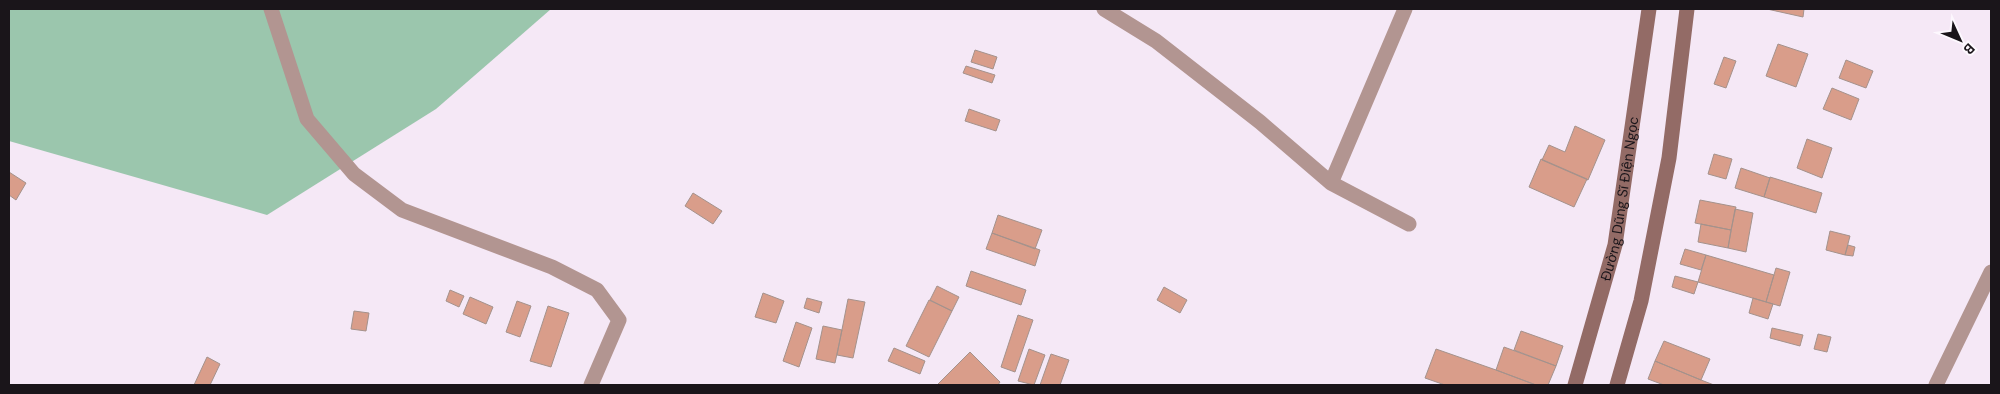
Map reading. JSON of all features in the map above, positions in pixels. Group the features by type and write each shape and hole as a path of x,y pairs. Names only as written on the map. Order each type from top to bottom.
{"main road":[{"name":"Đường Dũng Sĩ Điện Ngọc","path":"1575,385 1615,245 1649,9"},
{"path":"1617,385 1641,301 1669,158 1687,9"}],"street":[{"path":"271,9 307,119 354,174 402,210 552,267 596,290 619,320 591,385"},
{"path":"1104,9 1156,41 1260,122 1331,183 1409,224"},
{"path":"1331,183 1406,9"},
{"path":"1936,385 1991,272"}],"green space":[{"path":"9,9 551,9 436,109 267,215 9,141"}],"building":[{"path":"1767,9 1804,9 1803,17"},
{"path":"1778,44 1808,54 1796,87 1766,76"},
{"path":"975,50 997,57 993,69 971,62"},
{"path":"1724,57 1736,61 1726,88 1714,84"},
{"path":"1846,60 1873,71 1866,88 1839,78"},
{"path":"966,66 995,75 992,83 963,73"},
{"path":"1832,88 1859,99 1851,120 1823,109"},
{"path":"969,109 1000,120 996,131 965,121"},
{"path":"1575,126 1605,140 1588,180 1542,160 1549,145 1565,152"},
{"path":"1807,139 1832,148 1822,178 1797,168"},
{"path":"1714,154 1732,159 1726,179 1708,174"},
{"path":"1541,159 1587,179 1574,207 1529,187"},
{"path":"1741,168 1770,178 1764,197 1735,188"},
{"path":"9,172 26,183 16,200 9,195"},
{"path":"1770,177 1822,193 1816,213 1764,197"},
{"path":"693,193 722,211 713,224 685,206"},
{"path":"1700,200 1736,207 1731,230 1695,223"},
{"path":"1735,209 1753,213 1746,252 1728,248"},
{"path":"998,215 1042,230 1035,249 992,233"},
{"path":"1701,224 1731,230 1728,248 1698,242"},
{"path":"1830,231 1850,236 1845,255 1826,250"},
{"path":"992,233 1040,250 1035,266 986,249"},
{"path":"1848,245 1855,247 1853,256 1845,255"},
{"path":"1685,249 1706,255 1701,270 1680,264"},
{"path":"1706,255 1774,275 1766,302 1698,282"},
{"path":"1776,268 1790,272 1780,306 1766,302"},
{"path":"971,271 1026,290 1021,305 966,286"},
{"path":"1675,276 1698,282 1694,294 1672,287"},
{"path":"937,286 959,297 952,311 930,300"},
{"path":"1164,287 1187,300 1180,313 1157,300"},
{"path":"450,290 464,296 459,307 446,301"},
{"path":"763,293 784,301 776,323 755,317"},
{"path":"470,297 493,307 486,324 463,314"},
{"path":"807,298 822,302 819,313 804,308"},
{"path":"1753,298 1773,304 1768,319 1749,313"},
{"path":"848,299 865,302 853,358 837,355"},
{"path":"929,300 952,311 929,357 906,346"},
{"path":"517,301 531,306 520,337 506,332"},
{"path":"548,306 569,313 551,367 530,361"},
{"path":"354,311 369,313 366,331 351,329"},
{"path":"1018,315 1033,320 1015,372 1001,367"},
{"path":"796,322 812,328 799,367 783,361"},
{"path":"823,326 842,330 835,363 816,359"},
{"path":"1772,328 1803,335 1800,346 1770,338"},
{"path":"1521,331 1563,346 1556,366 1514,350"},
{"path":"1818,334 1831,337 1827,352 1814,349"},
{"path":"1664,341 1710,359 1701,380 1655,361"},
{"path":"1504,347 1556,366 1548,385 1536,385 1496,370"},
{"path":"894,348 925,361 920,374 888,361"},
{"path":"1029,349 1045,355 1034,385 1018,381"},
{"path":"1436,349 1536,385 1445,385 1425,378"},
{"path":"970,352 1000,382 998,385 937,385"},
{"path":"1051,354 1069,360 1060,385 1040,385"},
{"path":"207,357 220,364 210,385 194,385"},
{"path":"1655,361 1714,385 1664,385 1648,379"}]}
